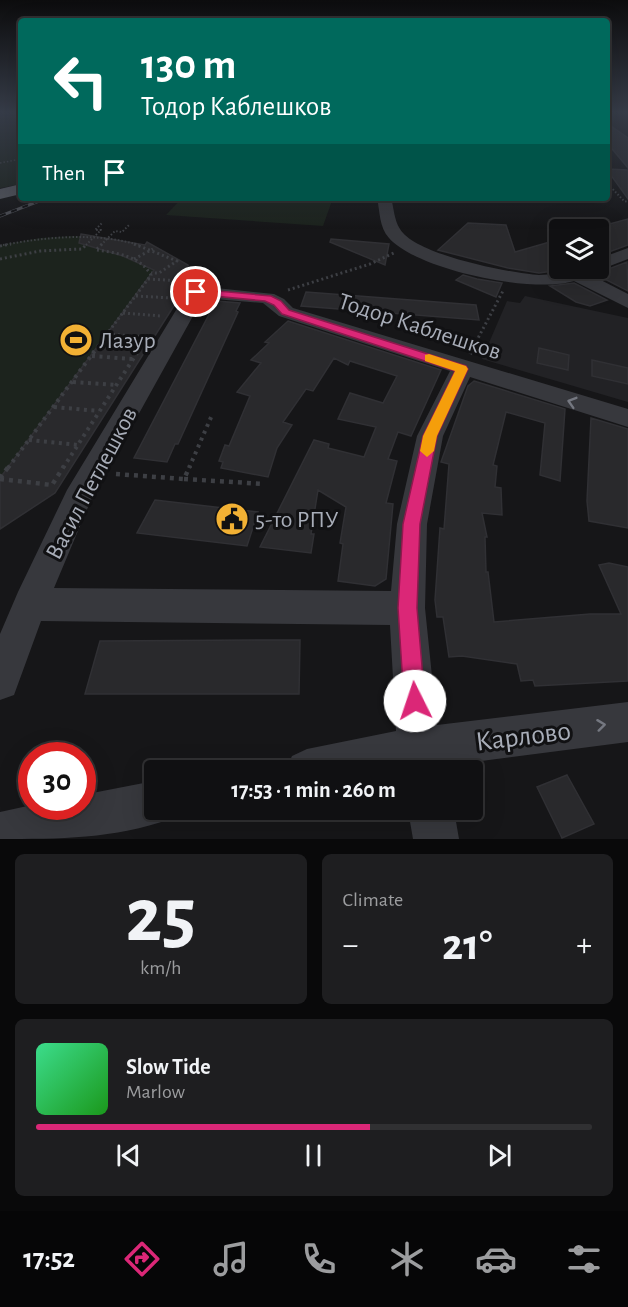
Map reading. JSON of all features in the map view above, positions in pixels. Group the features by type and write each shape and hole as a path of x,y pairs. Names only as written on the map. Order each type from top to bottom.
{"main road":[{"path":"0,194 18,190"}],"street":[{"path":"385,201 394,234 426,255 510,278 535,281 558,279"},
{"path":"609,261 628,253"},
{"path":"593,279 628,302"},
{"name":"Тодор Каблешков","path":"184,295 267,298 277,303 286,312 462,369 628,418"},
{"name":"Васил Петлешков","path":"0,681 63,529 184,295"},
{"path":"420,759 407,608 412,524 430,436 462,369"},
{"path":"30,604 407,608"},
{"name":"Карлово","path":"420,759 628,722"},
{"path":"0,835 144,805"},
{"path":"432,820 436,839"}],"path":[{"path":"0,161 18,160"},
{"path":"610,186 624,201 628,202"},
{"path":"480,201 496,201"},
{"path":"0,260 40,251 82,249 101,230 95,230 102,223"},
{"path":"0,246 49,238 107,239 153,249 177,261 159,273 151,273 144,265 133,260 97,250 107,239 115,231 122,232 129,225"},
{"path":"267,298 318,279 347,273 376,263 396,252 405,243"},
{"path":"133,260 153,249"},
{"path":"151,273 0,478 52,485 152,330"},
{"path":"462,369 510,278"},
{"path":"148,279 183,281 184,295"},
{"path":"136,296 184,295"},
{"path":"156,322 184,295"},
{"path":"123,313 161,315"},
{"path":"107,334 147,337"},
{"path":"91,356 133,359"},
{"path":"72,382 116,385"},
{"path":"53,407 99,411"},
{"path":"184,478 212,415"},
{"path":"28,440 78,445"},
{"path":"93,472 264,484"}],"shaded area":[{"path":"0,151 18,151 18,185 0,188"},
{"path":"179,201 332,201 323,226 166,215"},
{"name":"Лазур","path":"72,236 118,240 159,251 188,265 191,279 56,492 0,529 0,245 40,238"},
{"path":"525,296 628,318 628,402 482,359 507,301 520,303"}],"building":[{"path":"614,151 628,151 628,168"},
{"path":"610,169 628,170 628,199 610,174"},
{"path":"628,219 628,245 609,252 609,224"},
{"path":"468,223 506,225 515,252 549,242 549,272 539,273 508,268 438,250"},
{"path":"81,234 145,245 147,242 188,265 191,279 55,493 0,529 0,478 154,270 123,256 79,243"},
{"path":"331,239 389,244 385,265 330,242"},
{"path":"627,262 628,291 605,279 609,279 609,269"},
{"path":"463,275 502,283 496,297 456,280"},
{"path":"574,283 607,300 590,306 576,302 550,286"},
{"path":"306,292 476,305 479,320 301,306"},
{"path":"216,301 240,303 236,311 238,312 178,444 175,444 167,462 134,458"},
{"path":"288,321 441,370 411,436 398,432 388,459 397,461 386,503 393,504 386,579 375,586 338,581 343,544 340,543 346,507 318,490 311,534 314,534 311,553 260,547 314,440 329,444 328,448 364,457 376,427 338,419 350,393 383,403 397,376 350,361 348,365 334,358 313,391 306,389 283,422 292,425 277,448 268,477 221,468 223,462 219,461 225,445 229,446 250,396 237,392 261,363 251,360 269,343 265,342"},
{"path":"539,348 569,355 568,370 537,363"},
{"path":"592,360 628,368 628,384 592,376"},
{"path":"474,381 565,409 560,481 540,475 545,423 506,412 493,465 497,466 495,487 501,488 502,515 482,513 487,537 485,537 486,572 488,572 494,622 590,614 621,614 599,565 609,563 628,567 628,681 535,686 533,680 521,681 517,664 462,656 449,657 443,617 437,617 435,600 440,528 444,529 449,464 441,462 468,386"},
{"path":"591,418 628,429 628,528 589,521 587,501"},
{"path":"155,500 258,512 247,546 137,533"},
{"path":"300,640 299,694 85,694 100,641"},
{"path":"567,775 594,824 562,838 537,787"}],"railway":[{"path":"0,216 39,201"}],"slow traffic":[{"path":"427,451 430,436 462,369 429,358"}],"place":[{"name":"Лазур","path":"76,340"},
{"name":"5-то РПУ","path":"232,519"}],"route":[{"path":"196,292 267,298 277,303 286,312 462,369 430,436 412,524 407,608 415,701"}]}
